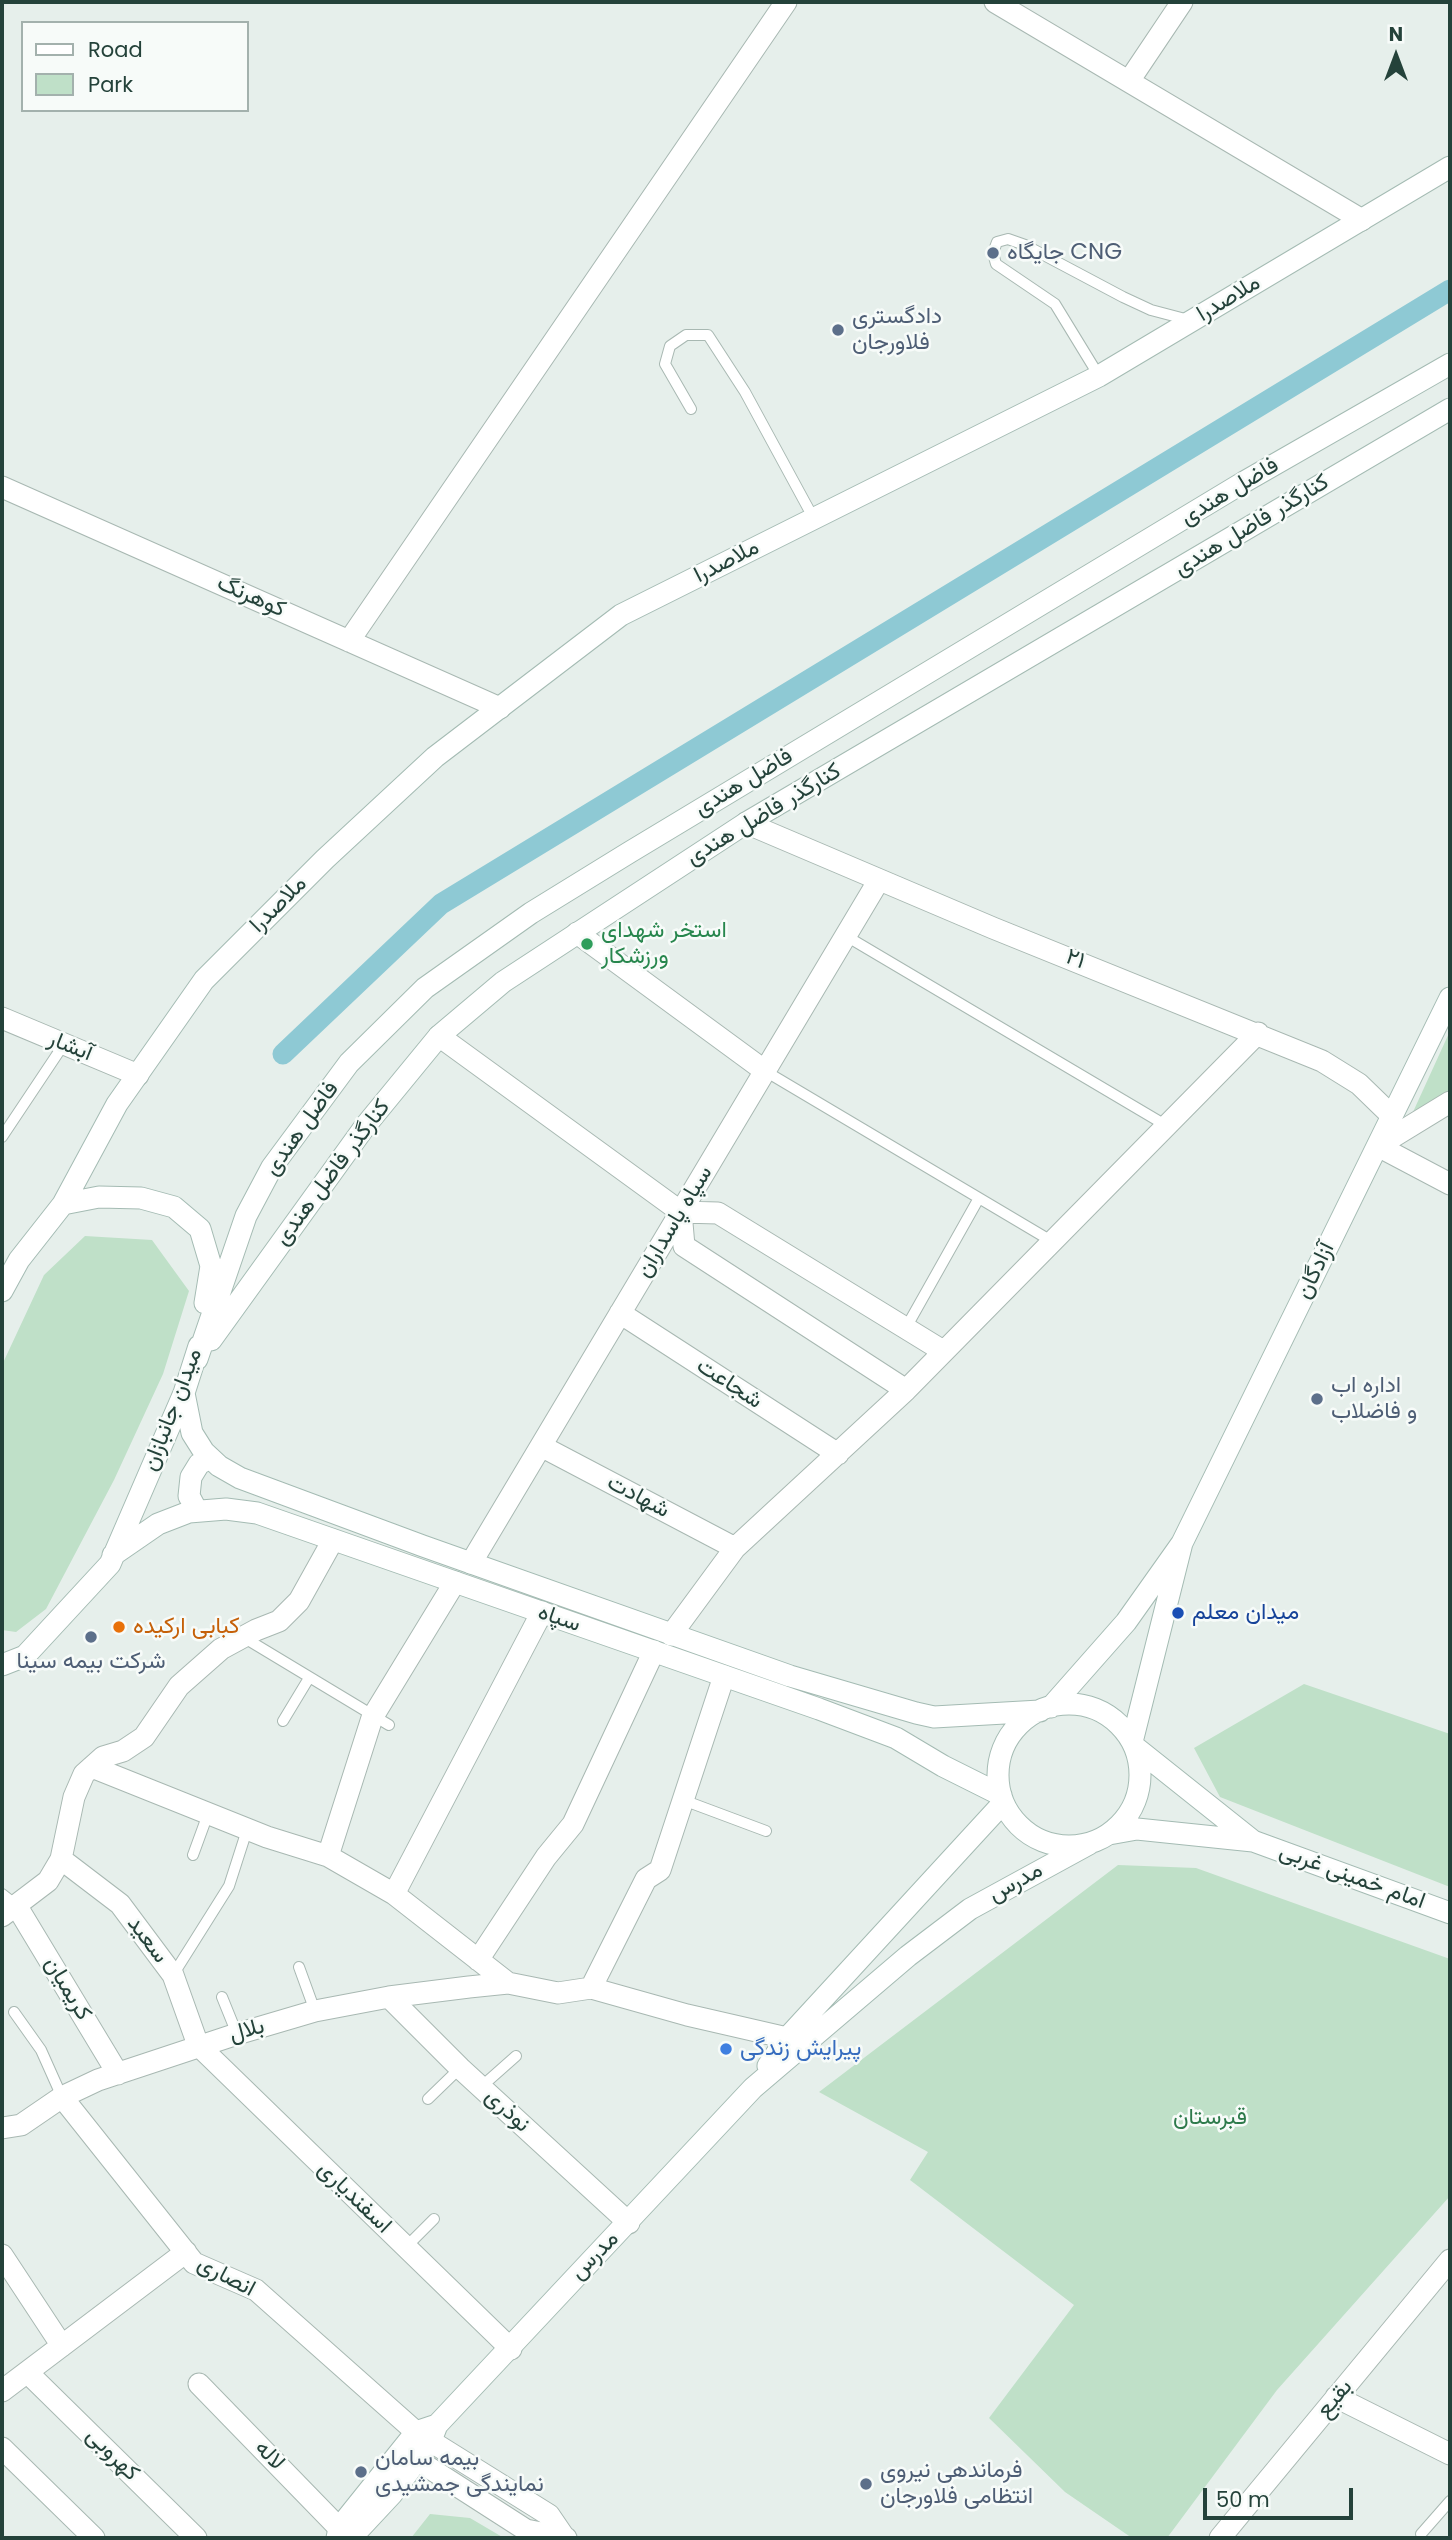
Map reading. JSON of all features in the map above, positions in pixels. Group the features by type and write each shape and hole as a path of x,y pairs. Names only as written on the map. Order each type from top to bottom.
{"street":[{"path":"349,641 786,2"},
{"path":"995,2 1362,220"},
{"path":"1129,81 1182,2"},
{"name":"ملاصدرا","path":"63,1204 117,1104 213,970 325,859 435,757 621,615 1099,376 1450,167"},
{"name":"فاضل هندی","path":"197,1359 246,1216 272,1167 349,1063 425,989 531,913 630,852 1232,490 1450,364"},
{"name":"کنارگذر فاضل هندی","path":"197,1359 366,1125 439,1036 503,982 746,823 1450,409"},
{"name":"کوهرنگ","path":"2,487 500,708"},
{"name":"۲۱","path":"746,823 879,880 1322,1060 1359,1084 1392,1116"},
{"name":"سپاه پاسداران","path":"471,1563 879,880"},
{"path":"577,933 765,1071"},
{"name":"آزادگان","path":"1182,1544 1450,998"},
{"name":"آبشار","path":"2,1018 138,1074"},
{"path":"671,1635 735,1548 906,1390 1258,1033"},
{"path":"439,1036 681,1212 718,1213 907,1326 943,1351"},
{"path":"1378,1146 1450,1102"},
{"path":"1378,1146 1450,1184"},
{"name":"میدان جانبازان","path":"2,1665 25,1656 84,1593 113,1556 197,1359 211,1266 200,1229 174,1207 141,1198 99,1197 63,1204"},
{"path":"2,1291 19,1261 63,1204"},
{"path":"681,1212 684,1246 906,1390"},
{"name":"شجاعت","path":"620,1313 838,1454"},
{"name":"سپاه","path":"184,1393 192,1433 211,1458 240,1478 471,1563 790,1676 925,1715 1046,1709"},
{"name":"شهادت","path":"541,1446 735,1548"},
{"path":"197,1511 190,1496 191,1478 199,1464 211,1458"},
{"name":"سپاه","path":"113,1556 158,1524 197,1511 226,1509 257,1513 896,1738 1002,1799"},
{"path":"7,1905 48,1881 61,1859 74,1797 84,1774 103,1757 122,1751 144,1737 179,1686 221,1649 279,1621 299,1601 333,1540"},
{"path":"1182,1544 1133,1745 1140,1781 1136,1798 1126,1818 1109,1834 1089,1843 1066,1846 1044,1842 1024,1830 1002,1799 998,1766 1003,1748 1013,1732 1046,1709 1126,1622 1182,1544"},
{"path":"328,1856 381,1721 455,1582"},
{"path":"394,1894 542,1612"},
{"path":"478,1960 546,1857 573,1824 653,1651"},
{"path":"591,1988 646,1879 660,1870 724,1676"},
{"path":"1046,1709 1080,1705 1098,1710 1114,1720 1133,1745"},
{"name":"امام خمینی غربی","path":"1133,1745 1253,1841"},
{"name":"بلال","path":"92,1767 247,1830 328,1856 394,1894 508,1983"},
{"name":"مدرس","path":"753,2088 786,2038 1002,1799"},
{"name":"امام خمینی غربی","path":"1109,1834 1137,1829 1253,1841 1450,1913"},
{"name":"مدرس","path":"342,2535 392,2494 408,2455 573,2278 629,2223 753,2088 908,1956 970,1909 1089,1843"},
{"name":"سعید","path":"61,1859 120,1904 173,1975 198,2045"},
{"name":"کریمیان","path":"7,1905 118,2074"},
{"name":"بلال","path":"2,2128 21,2125 62,2097 118,2074 198,2045 315,2011 389,1997 508,1983 558,1993 591,1988 687,2015 786,2038"},
{"name":"نوذری","path":"389,1997 460,2068 629,2223"},
{"name":"اسفندیاری","path":"198,2045 510,2348"},
{"name":"انصاری","path":"62,2097 194,2263 256,2290 428,2433 550,2515 565,2538"},
{"path":"2,2391 186,2252"},
{"path":"2,2255 62,2346"},
{"name":"بقیع","path":"1222,2538 1336,2397 1446,2272"},
{"name":"کهروبی","path":"27,2372 196,2538"},
{"name":"لاله","path":"199,2384 342,2535"},
{"path":"1336,2397 1450,2454"},
{"path":"2,2448 94,2538"},
{"path":"408,2455 526,2530 565,2538"}],"lane":[{"path":"1099,376 1055,304 996,264 993,253 997,242 1008,239 1025,245 1151,310 1192,321"},
{"path":"691,410 665,364 670,346 686,335 708,335 745,392 814,519"},
{"path":"846,936 1167,1126"},
{"path":"2,1137 64,1044"},
{"path":"765,1071 1053,1242"},
{"path":"907,1326 979,1198"},
{"path":"243,1637 381,1721"},
{"path":"283,1721 309,1678"},
{"path":"683,1800 766,1831"},
{"path":"193,1855 208,1814"},
{"path":"173,1975 229,1886 247,1830"},
{"path":"299,1967 315,2011"},
{"path":"222,1997 237,2034"},
{"path":"14,2012 41,2050 62,2097"},
{"path":"481,2087 516,2056"},
{"path":"428,2099 460,2068"},
{"path":"405,2248 434,2219"},
{"path":"1421,2534 1450,2501"}],"green space":[{"path":"1450,1031 1450,1095 1413,1112"},
{"path":"85,1236 152,1240 189,1291 163,1374 114,1480 46,1609 16,1632 2,1630 2,1365 44,1275"},
{"path":"1304,1684 1450,1734 1450,1887 1220,1797 1194,1748"},
{"name":"قبرستان","path":"1118,1865 1196,1868 1450,1959 1450,2196 1277,2390 1167,2538 1132,2538 1065,2492 989,2418 1074,2305 910,2180 928,2152 819,2092"},
{"path":"430,2514 470,2518 504,2538 411,2538"}],"waterway":[{"path":"283,1054 441,904 1450,290"}],"place":[{"name":"جایگاه CNG","path":"993,253"},
{"name":"دادگستری فلاورجان","path":"838,330"},
{"name":"استخر شهدای ورزشکار","path":"587,944"},
{"name":"اداره اب و فاضلاب","path":"1317,1399"},
{"name":"میدان معلم","path":"1178,1613"},
{"name":"کبابی ارکیده","path":"119,1627"},
{"name":"شرکت بیمه سینا","path":"91,1637"},
{"name":"پیرایش زندگی","path":"726,2049"},
{"name":"بیمه سامان نمایندگی جمشیدی","path":"361,2472"},
{"name":"فرماندهی نیروی انتظامی فلاورجان","path":"866,2484"}]}
